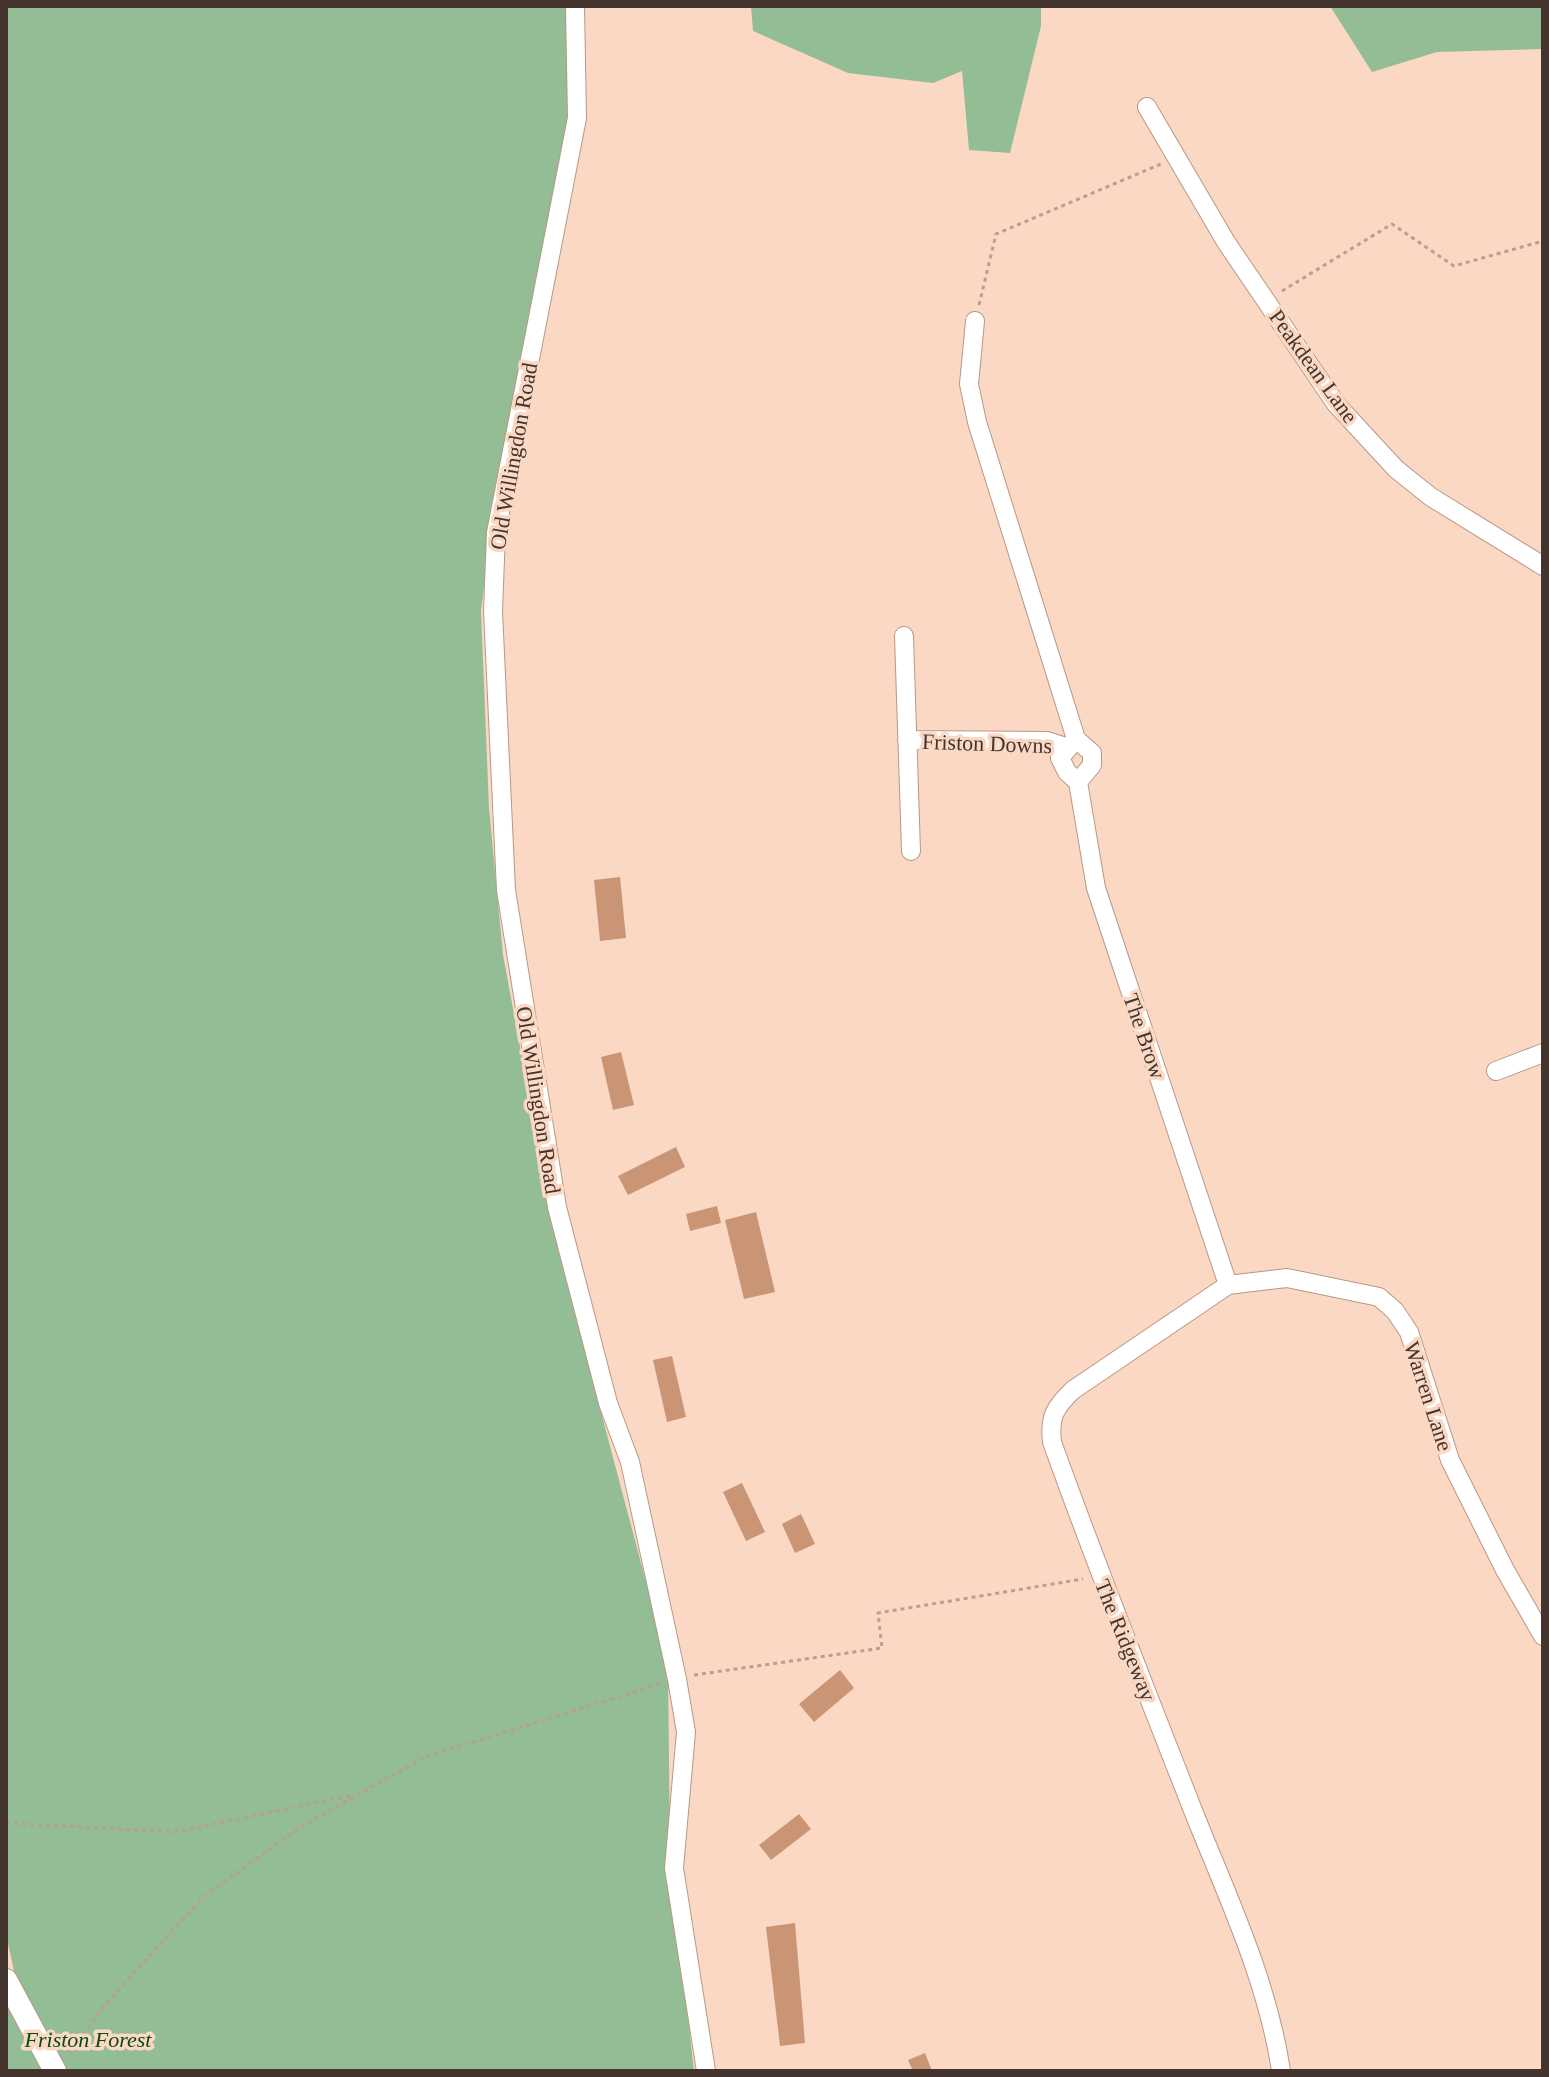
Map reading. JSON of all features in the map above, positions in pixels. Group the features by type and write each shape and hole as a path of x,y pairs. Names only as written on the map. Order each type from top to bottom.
{"street":[{"name":"Old Willingdon Road","path":"575,6 577,118 496,533 493,611 506,890 557,1207 604,1390 630,1462 686,1732 674,1868 706,2071"},
{"name":"Peakdean Lane","path":"1147,107 1226,242 1336,404 1396,469 1431,497 1543,566"},
{"name":"The Brow","path":"975,321 969,384 977,422 1071,743 1092,753 1092,765 1078,782"},
{"name":"Friston Downs","path":"904,636 911,851"},
{"name":"Friston Downs","path":"907,740 1071,743"},
{"name":"The Brow","path":"1071,743 1060,758 1067,772 1078,782 1096,888 1228,1285"},
{"path":"1496,1071 1543,1053"},
{"name":"Warren Lane","path":"1228,1285 1287,1278 1328,1284 1379,1297 1395,1311 1409,1332 1450,1460 1505,1570 1543,1636"},
{"name":"The Ridgeway","path":"1228,1285 1073,1390 1057,1406 1050,1422 1052,1442 1100,1576 1251,1957 1274,2023 1281,2071"},
{"path":"6,1980 61,2064"}],"path":[{"path":"975,321 996,234 1175,157"},
{"path":"1266,300 1392,224 1454,266 1543,241"},
{"path":"61,2064 104,2006 203,1897 299,1828 427,1756 677,1679 882,1648 878,1613 1100,1576"},
{"path":"6,1823 176,1832 360,1794"}],"green space":[{"name":"Friston Forest","path":"6,6 568,6 568,115 497,485 481,611 489,808 503,955 558,1250 668,1665 670,1856 694,2071 6,2071 6,1980 28,2036 6,1934"},
{"path":"751,6 1041,6 1041,26 1010,153 969,150 962,71 933,83 848,73 753,31"},
{"path":"1330,6 1543,6 1543,49 1437,52 1372,72"}],"building":[{"path":"620,877 626,938 600,941 594,880"},
{"path":"621,1052 634,1105 613,1110 601,1057"},
{"path":"676,1147 685,1167 628,1195 618,1176"},
{"path":"717,1206 721,1223 690,1231 686,1214"},
{"path":"756,1212 775,1292 744,1299 725,1220"},
{"path":"672,1356 686,1417 667,1422 653,1360"},
{"path":"742,1483 765,1532 746,1541 723,1492"},
{"path":"801,1514 815,1544 795,1553 782,1524"},
{"path":"840,1670 854,1688 814,1722 799,1704"},
{"path":"799,1814 811,1829 771,1860 759,1845"},
{"path":"795,1923 805,2043 780,2046 766,1927"},
{"path":"925,2053 932,2071 913,2071 908,2060"}]}
